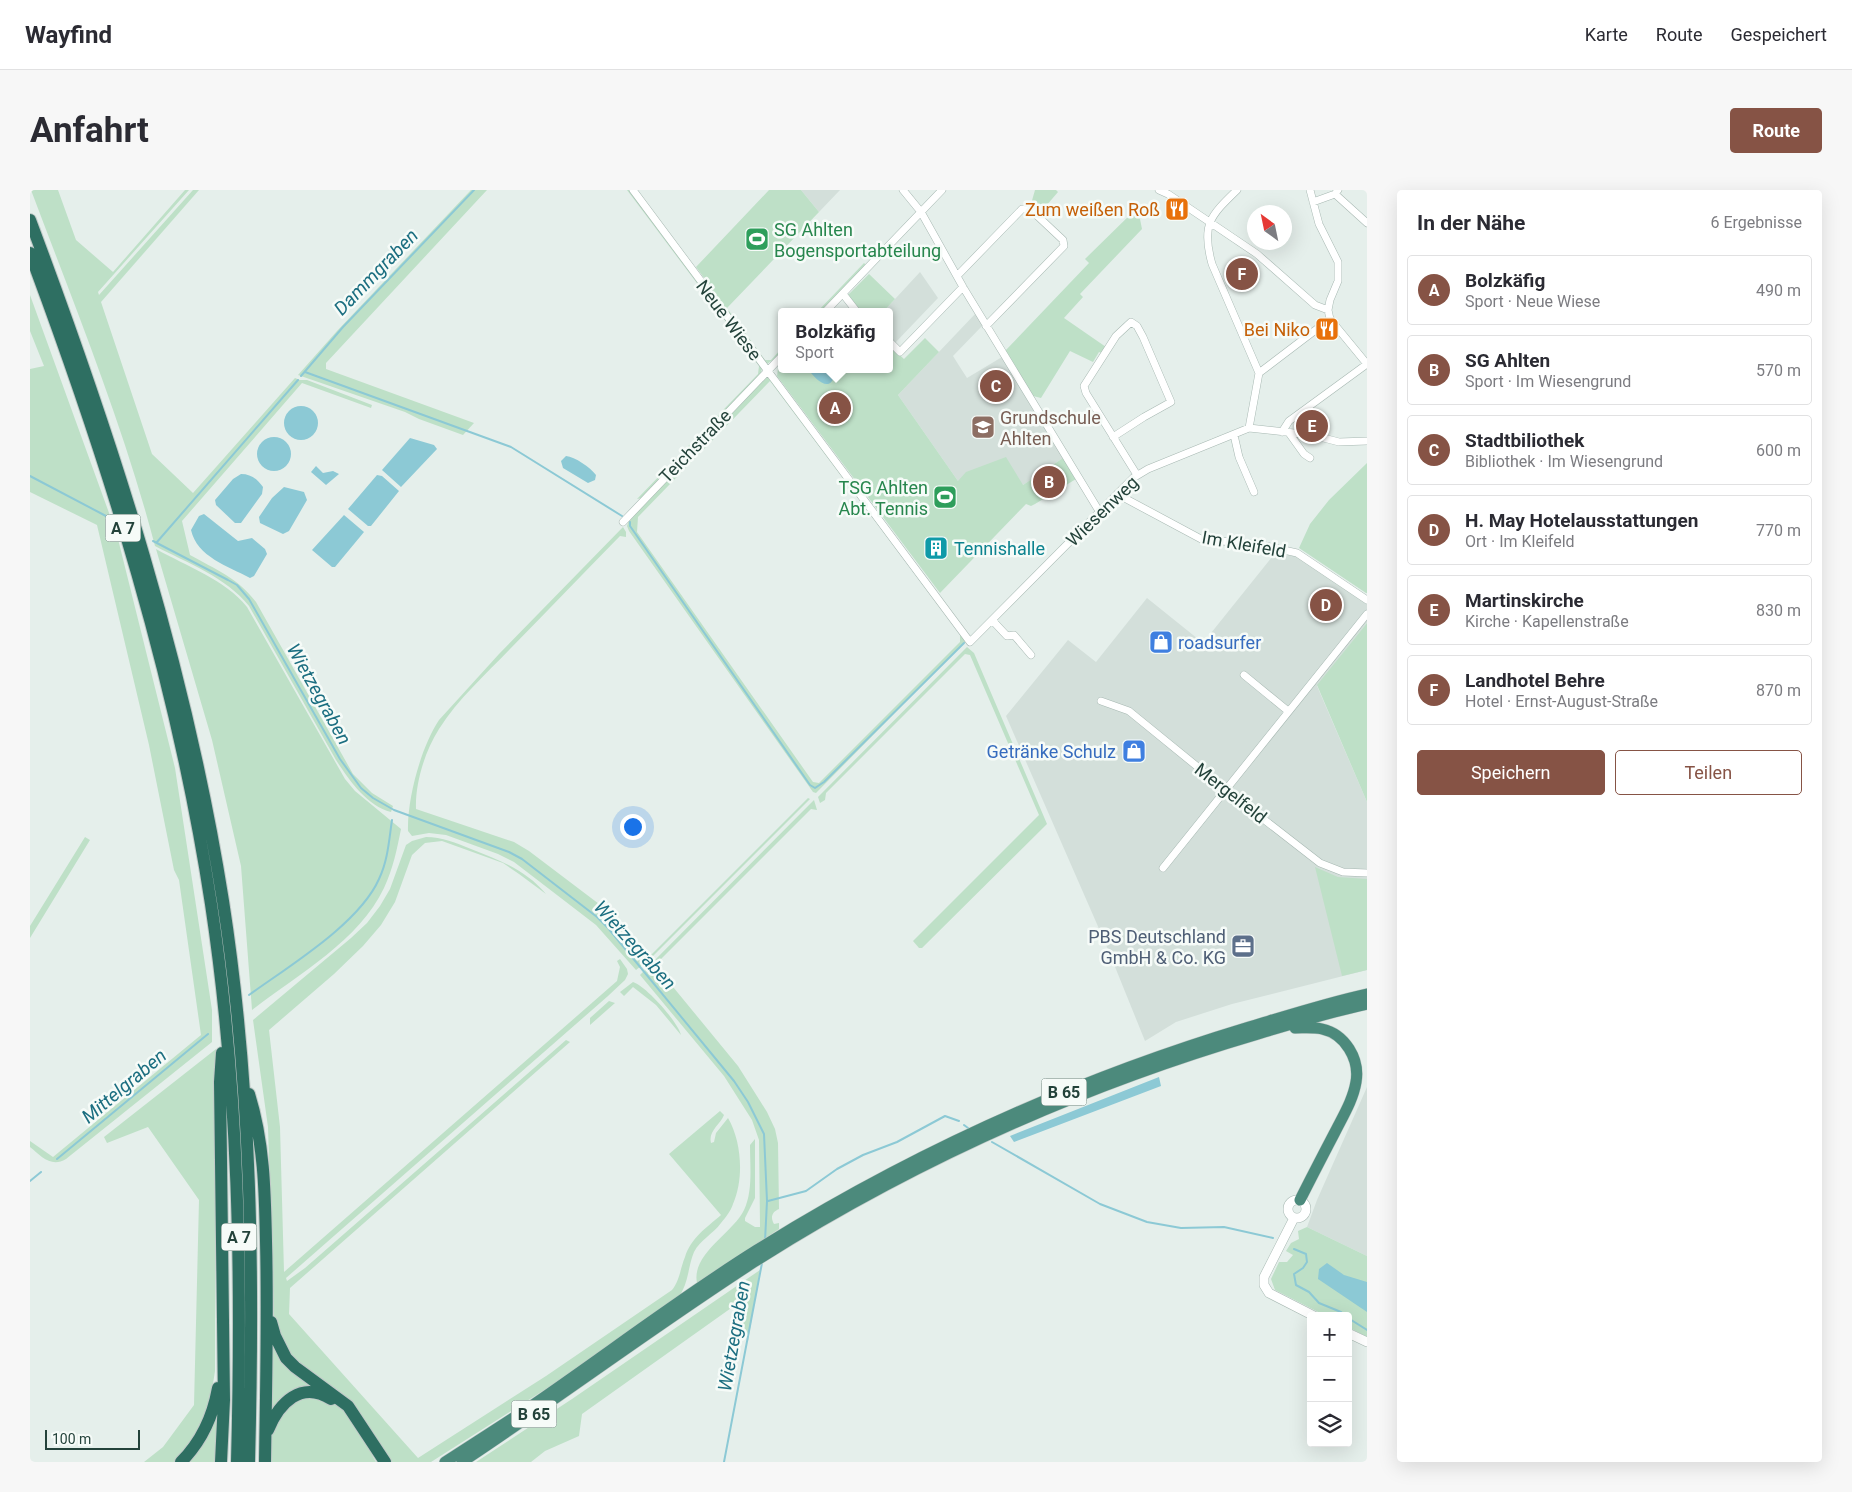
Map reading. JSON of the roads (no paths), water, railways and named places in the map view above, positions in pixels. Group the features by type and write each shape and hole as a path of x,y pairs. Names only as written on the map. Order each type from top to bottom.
{"highway":[{"name":"A 7","path":"30,220 111,450 144,559 178,683 200,779 216,864 237,1011 243,1075 251,1250 252,1361 249,1462"},
{"name":"A 7","path":"30,253 103,463 150,622 180,743 211,907 225,1013 233,1111 239,1251 240,1360 237,1462"},
{"name":"B 65","path":"445,1462 523,1411 708,1282 782,1240 852,1194 922,1157 1058,1094 1127,1067 1204,1040 1367,994"},
{"name":"B 65","path":"782,1240 926,1165 1051,1108 1141,1072 1205,1050 1367,1004"},
{"path":"221,1462 224,1400 220,1082 225,1013"},
{"path":"1278,1028 1309,1028 1332,1032 1341,1038 1349,1048 1356,1067 1356,1082 1350,1101 1300,1200"},
{"path":"243,1075 257,1121 265,1193 267,1305 265,1462"},
{"name":"B 65","path":"462,1462 712,1290 755,1256"},
{"path":"267,1305 275,1336 286,1358 295,1367 348,1406 385,1462"},
{"path":"182,1462 204,1433 211,1416 218,1387 222,1348"},
{"path":"265,1437 273,1417 280,1407 299,1394 309,1392 328,1397 349,1414 378,1462"}],"street":[{"name":"Neue Wiese","path":"632,190 970,642"},
{"path":"903,190 921,212 986,326 1099,511"},
{"path":"829,308 942,190"},
{"path":"1237,190 1216,210 1210,222 1207,246 1212,264 1259,373 1250,428 1312,435 1339,442 1367,441"},
{"path":"1285,432 1289,421 1367,364 1330,319 1328,310 1338,281 1338,262 1319,224 1310,190"},
{"path":"1162,191 1257,254 1315,306 1328,310"},
{"path":"1313,202 1336,192 1342,202 1367,223"},
{"path":"957,276 1022,209 1030,209 1063,240 1064,246 986,326"},
{"path":"893,345 900,352 964,288"},
{"path":"843,294 854,308"},
{"path":"1259,373 1330,319"},
{"path":"1113,436 1171,402 1143,336 1137,326 1131,322 1116,336 1084,386 1086,394 1137,475"},
{"name":"Teichstraße","path":"623,522 778,360"},
{"name":"Wiesenweg","path":"970,642 1137,475 1250,428"},
{"path":"1285,432 1304,454 1310,458"},
{"path":"1234,435 1239,457 1254,492"},
{"name":"Im Kleifeld","path":"1117,494 1201,539 1262,545 1297,553 1367,600"},
{"path":"1164,868 1367,614"},
{"path":"992,620 1007,636 1014,635 1031,655"},
{"path":"1244,675 1288,711"},
{"name":"Mergelfeld","path":"1100,701 1129,711 1320,863 1343,872 1367,873"},
{"path":"1300,1200 1289,1204 1288,1213 1294,1218 1264,1277 1264,1285 1269,1293 1307,1312"},
{"path":"1352,1335 1367,1342"}],"water":[{"path":"812,373 835,373 833,380 827,384"},
{"path":"301,406 308,407 313,411 317,416 317,430 313,435 308,439 301,440 294,439 289,435 285,430 284,423 285,416 289,411 294,407"},
{"path":"274,437 281,438 286,442 290,447 290,461 286,466 281,470 274,471 267,470 262,466 258,461 257,454 258,447 262,442 267,438"},
{"path":"410,438 434,445 437,449 401,487 382,470"},
{"path":"566,456 578,460 590,469 596,475 595,480 588,483 563,468 561,461"},
{"path":"316,466 323,473 333,471 339,474 326,485 311,472"},
{"path":"241,474 254,477 263,487 262,494 241,523 235,523 216,505 215,500 233,479"},
{"path":"377,475 382,476 399,491 371,526 368,526 348,509"},
{"path":"284,487 304,492 307,500 289,531 283,534 260,523 259,517 272,498"},
{"path":"204,514 238,541 252,538 265,549 267,554 254,576 250,578 223,565 214,560 200,547 194,539 191,530 199,516"},
{"path":"344,515 364,532 335,567 332,567 312,550"},
{"path":"1159,1077 1161,1086 1014,1142 1010,1136"},
{"path":"1327,1263 1344,1275 1367,1282 1367,1312 1318,1279 1319,1269"}],"waterway":[{"name":"Dammgraben","path":"301,376 343,327 474,190"},
{"path":"305,372 511,447 622,516"},
{"name":"Dammgraben","path":"157,542 298,380"},
{"name":"Wietzegraben","path":"30,476 106,516"},
{"path":"630,522 630,526 810,785 815,788 824,782 964,643"},
{"name":"Wietzegraben","path":"153,541 237,585 249,599 340,759 361,788 373,798 394,810 509,852 522,859 597,917 608,928 734,1081 748,1102 764,1134 767,1201 765,1241"},
{"name":"Mittelgraben","path":"249,995 322,943 356,912 369,896 379,879 388,850 392,820"},
{"name":"Mittelgraben","path":"57,1159 208,1034"},
{"path":"768,1201 806,1191 837,1169 863,1155 897,1142 945,1116 959,1121"},
{"path":"964,1125 968,1128"},
{"path":"992,1142 1100,1204 1147,1222 1181,1228 1224,1227 1273,1238"},
{"name":"Mittelgraben","path":"30,1181 41,1172"},
{"path":"1294,1249 1306,1254 1307,1262 1303,1268 1294,1274 1296,1285 1309,1292 1319,1303 1341,1312"},
{"name":"Wietzegraben","path":"724,1462 762,1263"},
{"path":"1352,1321 1367,1330"}],"place":[{"name":"Zum weißen Roß","path":"1177,209"},
{"name":"SG Ahlten Bogensportabteilung","path":"757,239"},
{"name":"Landhotel Behre","path":"1242,274"},
{"name":"Bei Niko","path":"1327,329"},
{"name":"Stadtbiliothek","path":"996,386"},
{"name":"Bolzkäfig","path":"835,408"},
{"name":"Martinskirche","path":"1312,426"},
{"name":"Grundschule Ahlten","path":"983,427"},
{"name":"SG Ahlten","path":"1049,482"},
{"name":"TSG Ahlten Abt. Tennis","path":"945,497"},
{"name":"Tennishalle","path":"936,548"},
{"name":"H. May Hotelausstattungen","path":"1326,605"},
{"name":"roadsurfer","path":"1161,642"},
{"name":"Getränke Schulz","path":"1134,751"},
{"name":"PBS Deutschland GmbH & Co. KG","path":"1243,946"}]}
